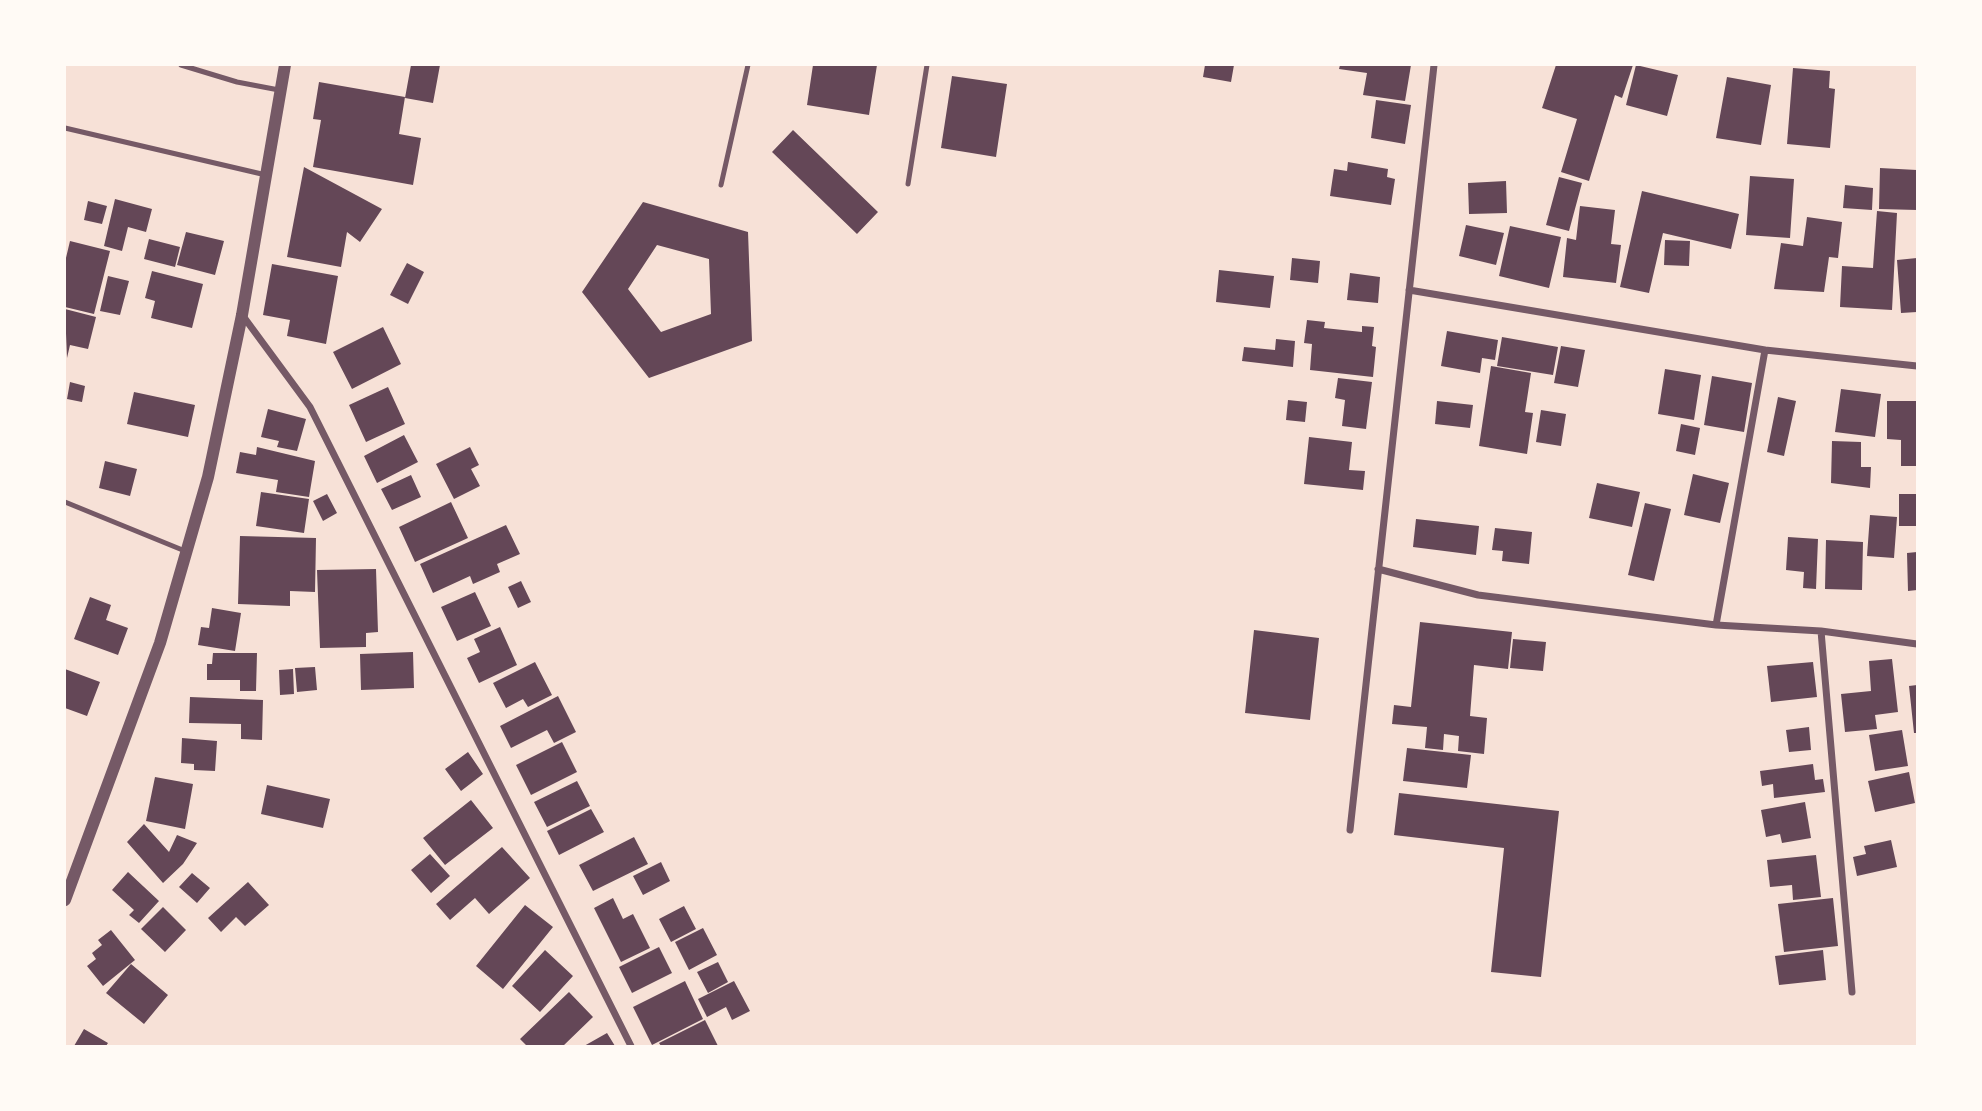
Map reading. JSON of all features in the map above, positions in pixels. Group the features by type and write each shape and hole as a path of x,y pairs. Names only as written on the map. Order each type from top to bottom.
{"street":[{"path":"65,900 160,643 208,477 242,315 285,65"},
{"path":"1349,830 1434,65"},
{"path":"1409,290 1765,350 1917,366"},
{"path":"242,315 310,407 631,1046"},
{"path":"1716,625 1765,350"},
{"path":"1378,569 1478,595 1716,625 1821,631 1917,644"},
{"path":"1821,631 1852,992"}],"lane":[{"path":"181,65 237,82 281,90"},
{"path":"721,185 748,65"},
{"path":"908,184 927,65"},
{"path":"65,128 266,175"},
{"path":"65,502 187,552"}],"building":[{"path":"411,65 440,65 433,103 405,98"},
{"path":"813,65 877,65 869,115 807,105"},
{"path":"1205,65 1234,65 1231,82 1203,77"},
{"path":"1340,65 1411,65 1405,101 1363,95 1367,73 1339,69"},
{"path":"1556,65 1633,65 1622,98 1615,95 1589,181 1561,172 1577,119 1542,108"},
{"path":"1636,65 1678,75 1667,116 1626,105"},
{"path":"1793,68 1830,71 1829,88 1835,89 1830,148 1787,144"},
{"path":"952,76 1007,84 996,157 941,148"},
{"path":"1727,77 1771,85 1761,145 1716,138"},
{"path":"319,82 405,97 399,134 421,138 413,185 313,167 321,120 313,119"},
{"path":"1376,100 1411,105 1405,144 1371,138"},
{"path":"793,130 878,212 857,234 772,152"},
{"path":"1348,162 1388,169 1387,177 1395,179 1391,205 1330,196 1334,169 1347,171"},
{"path":"304,167 382,209 360,242 347,232 341,267 287,257"},
{"path":"1880,168 1917,170 1917,210 1879,209"},
{"path":"1750,176 1794,179 1790,238 1746,235"},
{"path":"1559,177 1582,183 1569,231 1546,225"},
{"path":"1506,181 1507,213 1469,214 1468,183"},
{"path":"1845,185 1873,188 1872,210 1843,208"},
{"path":"1642,191 1739,214 1731,249 1663,233 1649,293 1620,287"},
{"path":"115,199 152,209 146,232 128,227 122,251 104,246"},
{"path":"88,201 107,206 102,224 84,220"},
{"path":"643,202 748,232 752,341 649,378 582,292","holes":["657,245 709,259 711,314 661,332 628,289"]},
{"path":"1580,206 1615,210 1611,244 1621,245 1616,283 1563,277 1567,238 1576,240"},
{"path":"1877,211 1897,213 1892,310 1840,307 1842,266 1873,268"},
{"path":"1807,217 1842,222 1838,258 1829,257 1824,292 1774,289 1781,243 1803,246"},
{"path":"1466,225 1504,233 1496,265 1459,256"},
{"path":"1510,226 1561,237 1549,288 1499,276"},
{"path":"186,232 224,241 215,275 177,265"},
{"path":"149,239 180,247 175,267 144,259"},
{"path":"1665,240 1690,241 1689,266 1664,265"},
{"path":"70,241 110,251 94,314 65,307 65,262"},
{"path":"1292,258 1320,261 1318,283 1290,280"},
{"path":"1917,258 1917,312 1901,313 1897,260"},
{"path":"407,263 424,272 408,304 390,295"},
{"path":"272,264 338,276 326,344 287,336 290,320 263,315"},
{"path":"1219,270 1274,276 1270,308 1216,302"},
{"path":"152,271 203,284 192,328 151,318 155,301 145,298"},
{"path":"1350,273 1380,277 1378,303 1347,300"},
{"path":"108,276 129,281 120,315 100,311"},
{"path":"65,309 96,317 88,349 70,345 67,358"},
{"path":"1307,320 1325,322 1324,328 1362,332 1362,326 1374,327 1372,346 1376,347 1373,377 1310,370 1312,344 1304,343"},
{"path":"383,327 401,364 352,389 333,352"},
{"path":"1447,331 1498,340 1495,360 1482,358 1480,373 1441,366"},
{"path":"1502,337 1558,347 1553,375 1497,366"},
{"path":"1276,339 1295,341 1293,367 1242,361 1244,347 1275,350"},
{"path":"1561,346 1585,350 1578,387 1554,383"},
{"path":"1491,366 1531,373 1525,412 1533,413 1527,454 1479,446"},
{"path":"1665,369 1701,375 1694,420 1658,414"},
{"path":"1712,376 1752,383 1744,432 1704,425"},
{"path":"1338,378 1372,382 1366,429 1342,426 1345,400 1335,398"},
{"path":"70,382 85,386 82,402 67,399"},
{"path":"388,387 405,424 366,442 349,405"},
{"path":"1841,389 1881,394 1875,437 1835,432"},
{"path":"134,392 195,405 188,437 127,424"},
{"path":"1778,397 1796,401 1784,456 1767,452"},
{"path":"1288,400 1307,402 1305,422 1286,420"},
{"path":"1437,401 1473,405 1470,428 1435,424"},
{"path":"1887,401 1917,401 1917,466 1901,466 1901,440 1887,439"},
{"path":"268,409 306,419 297,451 277,447 279,441 261,437"},
{"path":"1541,410 1566,414 1561,446 1536,442"},
{"path":"1681,424 1700,428 1695,455 1676,451"},
{"path":"404,435 418,462 377,483 364,456"},
{"path":"1309,437 1352,442 1349,470 1365,471 1363,490 1304,484"},
{"path":"1832,441 1861,442 1861,467 1871,467 1870,488 1831,483"},
{"path":"257,447 315,461 309,497 276,492 278,480 236,473 240,452 256,455"},
{"path":"470,447 479,465 471,469 480,486 454,499 436,464"},
{"path":"105,461 137,469 130,496 99,488"},
{"path":"1693,474 1729,483 1720,523 1684,515"},
{"path":"411,475 421,497 392,510 381,489"},
{"path":"1597,483 1640,492 1632,527 1589,518"},
{"path":"261,492 309,499 304,533 256,526"},
{"path":"327,494 337,513 323,521 313,501"},
{"path":"1899,494 1917,494 1917,526 1899,526"},
{"path":"451,502 468,538 415,562 399,527"},
{"path":"1645,503 1671,509 1654,581 1628,575"},
{"path":"1870,515 1897,517 1894,558 1867,556"},
{"path":"1416,519 1479,526 1476,555 1413,547"},
{"path":"506,525 520,554 497,564 500,572 473,584 470,576 433,593 420,564"},
{"path":"1495,528 1532,532 1529,564 1502,561 1503,551 1492,550"},
{"path":"240,536 316,538 315,592 290,591 290,606 238,604"},
{"path":"1788,537 1818,539 1816,589 1803,588 1804,572 1786,570"},
{"path":"1826,540 1863,542 1862,590 1825,589"},
{"path":"1917,552 1917,590 1908,591 1907,553"},
{"path":"376,569 378,632 366,633 366,647 320,648 317,570"},
{"path":"521,581 531,602 518,608 508,587"},
{"path":"475,592 491,626 457,641 441,607"},
{"path":"90,597 111,605 106,620 128,628 118,655 74,639"},
{"path":"212,608 241,613 235,651 198,645 201,627 209,628"},
{"path":"1420,622 1512,632 1508,669 1474,665 1470,716 1487,718 1484,754 1458,751 1459,736 1444,734 1443,750 1425,748 1427,727 1392,724 1394,705 1411,707"},
{"path":"500,627 517,665 479,683 467,658 480,652 474,639"},
{"path":"1254,630 1319,638 1310,720 1245,713"},
{"path":"1513,639 1546,642 1543,671 1510,668"},
{"path":"413,652 414,688 361,690 360,654"},
{"path":"213,653 257,653 256,691 240,691 240,680 207,680 207,664 212,664"},
{"path":"1892,659 1898,712 1875,715 1877,729 1845,732 1841,694 1871,691 1869,661"},
{"path":"535,662 552,695 528,707 523,699 506,708 493,683"},
{"path":"1813,662 1817,697 1771,702 1767,666"},
{"path":"315,667 317,690 297,692 295,668"},
{"path":"65,669 100,682 87,716 65,708"},
{"path":"293,669 294,694 280,695 279,670"},
{"path":"1917,685 1917,733 1914,733 1909,686"},
{"path":"558,696 576,732 554,743 547,730 511,748 500,726"},
{"path":"190,697 263,700 262,740 241,739 241,724 189,723"},
{"path":"1809,727 1811,750 1789,752 1786,730"},
{"path":"1902,730 1908,766 1875,771 1869,735"},
{"path":"182,738 217,741 215,771 194,770 194,764 181,763"},
{"path":"562,742 577,772 531,795 516,765"},
{"path":"1407,748 1471,755 1467,788 1403,781"},
{"path":"468,752 483,774 461,791 445,769"},
{"path":"1813,764 1815,780 1823,779 1825,792 1774,798 1773,784 1762,786 1760,771"},
{"path":"1909,772 1915,803 1875,812 1868,781"},
{"path":"155,777 193,784 185,829 146,821"},
{"path":"577,781 590,806 547,827 534,802"},
{"path":"267,785 330,799 323,828 261,814"},
{"path":"1399,793 1559,811 1541,977 1491,972 1504,848 1394,835"},
{"path":"471,800 493,828 445,865 423,838"},
{"path":"1805,802 1811,838 1782,843 1780,834 1766,837 1761,810"},
{"path":"591,809 604,832 559,855 547,831"},
{"path":"144,824 169,852 177,835 197,843 183,864 163,883 127,842"},
{"path":"634,837 648,864 593,891 579,865"},
{"path":"1891,840 1897,867 1857,876 1853,857 1866,854 1864,846"},
{"path":"502,847 530,878 489,914 475,898 450,920 436,904"},
{"path":"430,854 450,876 431,893 411,870"},
{"path":"1816,855 1821,897 1793,900 1792,885 1770,887 1767,860"},
{"path":"661,862 670,881 643,895 633,876"},
{"path":"128,872 159,901 139,923 129,915 134,910 112,890"},
{"path":"192,873 210,888 197,903 179,887"},
{"path":"248,882 269,905 245,926 236,917 221,932 208,918"},
{"path":"613,898 623,919 633,914 650,948 621,962 594,908"},
{"path":"1833,898 1838,946 1784,952 1778,904"},
{"path":"525,905 553,927 503,989 476,966"},
{"path":"684,906 696,929 671,942 659,919"},
{"path":"163,907 186,930 165,952 141,929"},
{"path":"703,928 717,955 689,970 675,942"},
{"path":"111,930 135,960 103,986 87,966 96,959 92,953 102,945 98,940"},
{"path":"659,947 672,973 632,993 619,967"},
{"path":"545,950 573,976 540,1012 512,986"},
{"path":"1823,950 1826,980 1779,985 1775,956"},
{"path":"718,962 728,982 708,993 697,972"},
{"path":"131,964 168,995 144,1024 106,993"},
{"path":"685,981 703,1019 652,1045 633,1007"},
{"path":"734,981 750,1011 732,1020 726,1007 707,1017 698,999"},
{"path":"569,992 593,1017 563,1046 527,1046 520,1039"},
{"path":"705,1020 718,1046 661,1046 659,1043"},
{"path":"84,1029 108,1043 106,1046 74,1046"},
{"path":"607,1033 615,1046 584,1046"}]}
